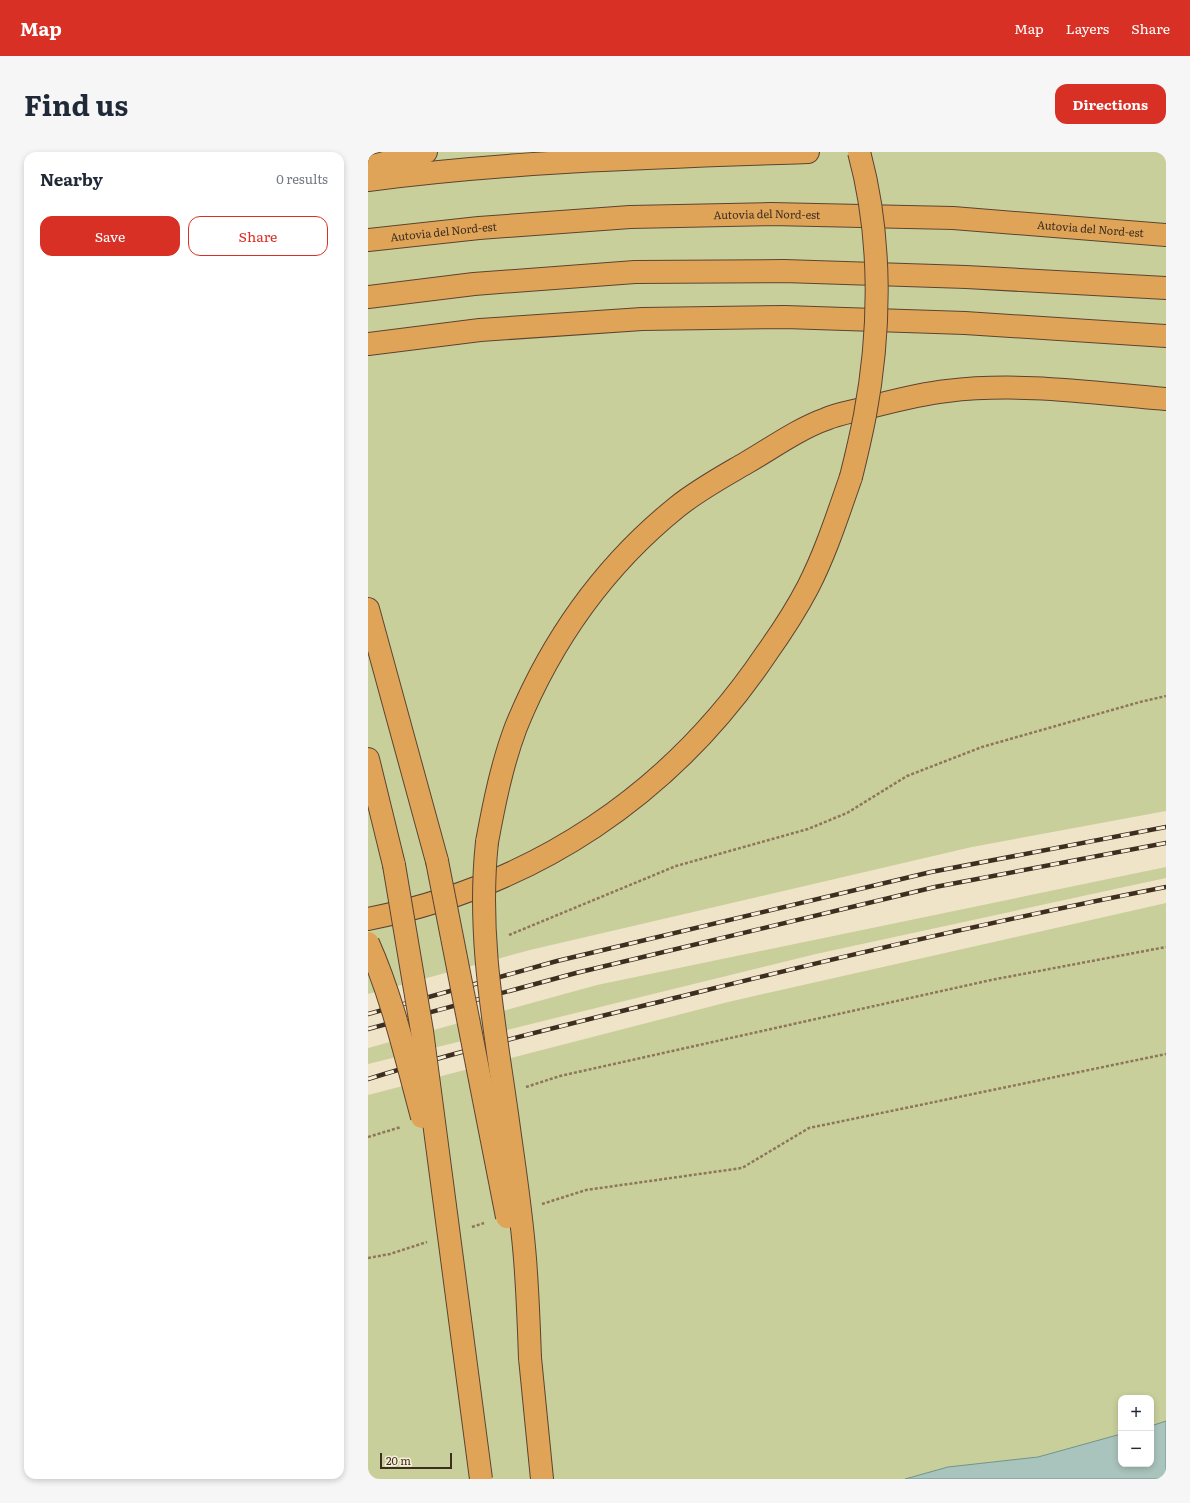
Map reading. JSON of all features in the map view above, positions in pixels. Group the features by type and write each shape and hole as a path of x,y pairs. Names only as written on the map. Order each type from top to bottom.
{"highway":[{"path":"368,168 426,152"},
{"path":"368,180 549,164 698,155 808,152"},
{"path":"368,919 396,914 449,897 505,876 564,847 597,825 675,763 717,719 746,684 781,633 808,587 832,534 851,477 865,414 874,347 876,288 872,222 859,152"},
{"name":"Autovia del Nord-est","path":"368,240 479,228 630,216 771,214 954,218 1166,235"},
{"path":"368,297 474,284 650,272 792,272 966,277 1166,288"},
{"path":"368,344 480,330 666,318 785,317 965,323 1166,336"},
{"path":"542,1479 530,1358 526,1272 516,1184 488,977 483,915 483,876 487,842 502,772 516,729 536,682 555,646 583,604 615,565 655,526 700,490 784,440 826,419 901,398 947,390 999,387 1070,389 1166,399"},
{"path":"368,610 404,736 436,861 510,1230 530,1358"},
{"path":"368,759 394,865 422,1031 481,1479"},
{"path":"368,943 382,974 395,1015 446,1209"}],"path":[{"path":"503,937 676,866 808,829 847,813 908,776 982,747 1166,696"},
{"path":"560,1076 991,980 1166,947"},
{"path":"541,1205 586,1190 742,1168 808,1128 1166,1054"},
{"path":"465,1230 488,1222"},
{"path":"368,1258 390,1254 428,1242"}],"green space":[{"path":"368,152 1166,152 1166,811 972,847 530,950 368,994"},
{"path":"1166,867 1166,878 816,954 368,1064 368,1048 597,985"},
{"path":"1166,903 1166,1421 1154,1425 1154,1395 1118,1395 1118,1435 1038,1457 948,1467 905,1479 368,1479 368,1095 728,1002"}],"water":[{"path":"1166,1421 1166,1479 905,1479 948,1467 1038,1457 1118,1435 1118,1467 1154,1467 1154,1425"}],"railway":[{"path":"368,1014 557,961 931,872 1166,827"},
{"path":"368,1029 576,973 935,887 1166,843"},
{"path":"368,1079 449,1055 812,964 989,924 1166,887"}]}
